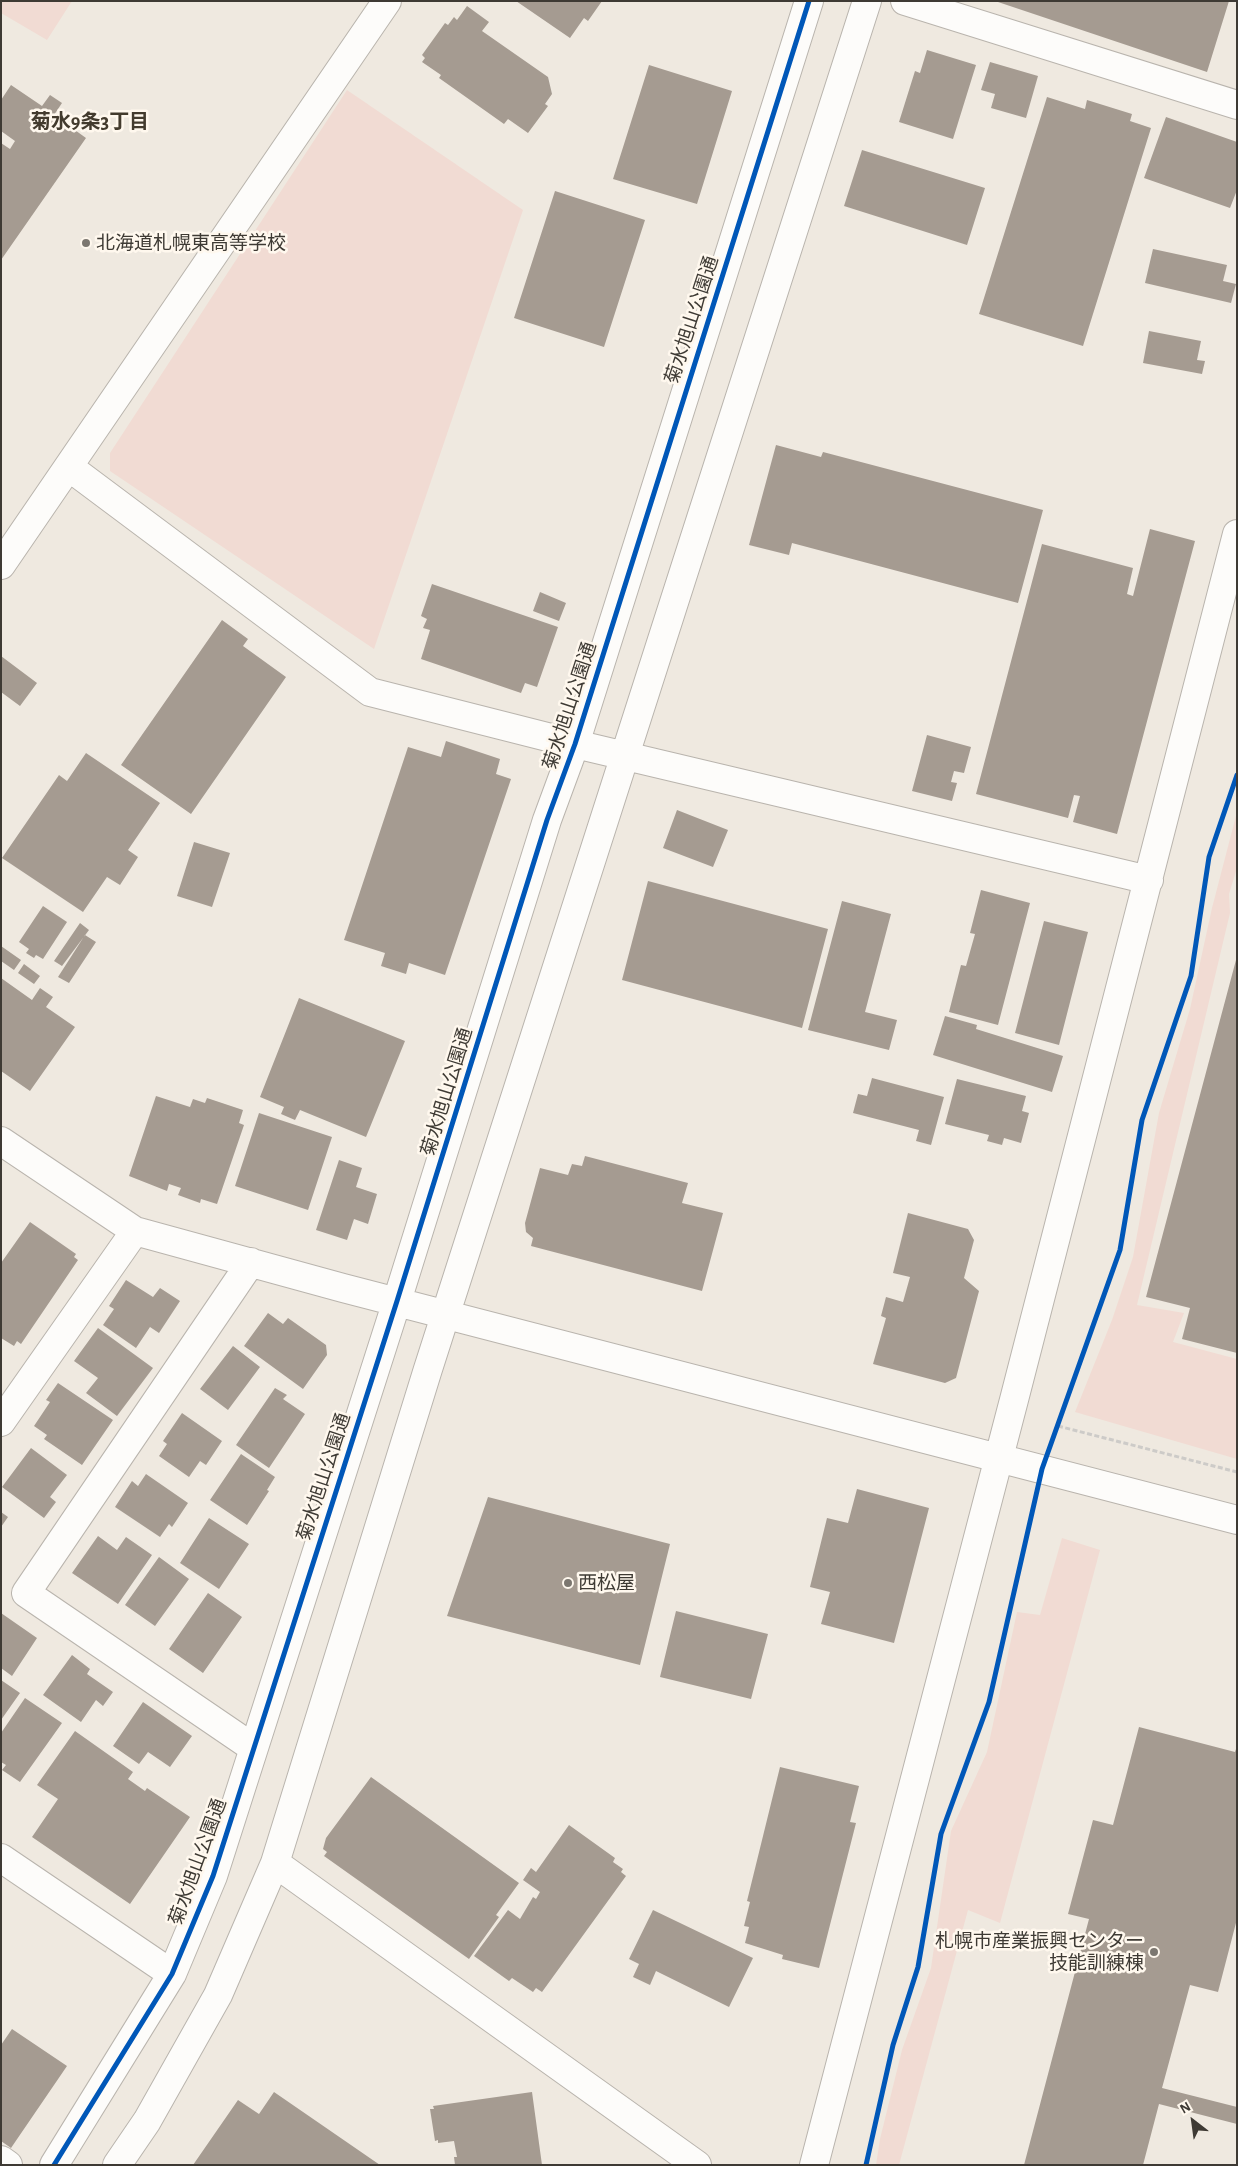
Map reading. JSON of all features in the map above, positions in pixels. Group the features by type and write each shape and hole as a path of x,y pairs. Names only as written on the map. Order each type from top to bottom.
{"street":[{"path":"1,565 387,1"},
{"name":"菊水旭山公園通","path":"54,2165 172,1974 212,1876 397,1301 547,820 574,744 809,1"},
{"path":"117,2165 147,2121 218,1995 275,1863 446,1314 627,756 867,1"},
{"path":"905,1 1237,105"},
{"path":"69,467 370,692 574,744 1149,880"},
{"path":"814,2165 1149,880 1237,534"},
{"path":"1,1141 135,1231 1237,1520"},
{"path":"1,1422 135,1231"},
{"path":"251,1262 26,1593 252,1747"},
{"path":"1,1858 172,1974"},
{"path":"275,1863 697,2165"},
{"path":"1,2160 8,2165"}],"path":[{"path":"1042,1469 1062,1417"},
{"path":"1058,1426 1237,1472"}],"shaded area":[{"path":"1,1 72,1 47,40 1,13"},
{"path":"347,90 523,210 374,649 110,471 110,453"},
{"path":"1237,812 1237,868 1229,894 1230,913 1137,1305 1184,1313 1173,1342 1237,1359 1237,1459 1075,1412 1112,1320 1133,1257 1159,1113 1190,1009 1212,908"},
{"path":"1062,1538 1100,1550 1000,1923 968,1910 899,2165 876,2165 880,2139 902,2050 931,1968 951,1831 987,1752 1017,1612 1040,1615"}],"building":[{"path":"516,1 602,1 588,21 584,18 570,38"},
{"path":"995,1 1229,1 1207,72"},
{"path":"467,6 489,22 482,31 548,77 552,94 545,104 548,106 528,133 508,119 504,124 439,78 441,75 422,62 425,58 422,55 445,23 448,25 454,17 457,20"},
{"path":"927,50 976,65 953,139 899,122 915,71 920,73"},
{"path":"990,62 1038,76 1026,118 991,108 995,94 981,90"},
{"path":"649,65 732,91 697,204 613,179"},
{"path":"11,85 42,106 50,95 62,103 54,115 86,138 1,260 1,143 10,149 15,141 1,131 1,100"},
{"path":"1047,97 1085,109 1087,100 1132,114 1130,121 1151,128 1083,346 979,314"},
{"path":"1166,117 1237,142 1237,190 1230,208 1144,178"},
{"path":"862,150 985,188 967,245 844,206"},
{"path":"555,191 645,220 604,347 514,318"},
{"path":"1153,249 1227,265 1223,281 1236,284 1231,303 1145,283"},
{"path":"1149,331 1201,341 1197,360 1205,361 1202,374 1143,363"},
{"path":"776,445 821,457 823,452 1043,510 1018,603 792,543 789,555 749,545"},
{"path":"1150,529 1195,541 1117,834 1073,822 1080,796 1074,795 1068,818 976,794 1042,544 1133,568 1127,594 1133,596"},
{"path":"432,584 558,627 537,687 525,683 521,693 421,659 430,630 423,628 427,619 421,616"},
{"path":"540,592 566,603 559,621 533,611"},
{"path":"222,620 248,639 243,646 286,677 191,814 121,765"},
{"path":"1,656 37,683 20,706 1,692"},
{"path":"927,735 971,747 964,773 954,771 951,782 957,783 952,801 912,791"},
{"path":"446,741 500,759 496,774 511,779 445,975 409,963 406,974 381,966 385,953 344,940 408,747 441,757"},
{"path":"86,753 160,803 128,850 138,857 120,885 107,877 83,912 2,858 59,775 67,781"},
{"path":"677,810 728,830 713,867 663,848"},
{"path":"194,842 230,853 212,907 177,896"},
{"path":"648,881 828,929 802,1028 622,980"},
{"path":"981,890 1030,903 998,1025 949,1012 961,965 966,966 975,934 970,933"},
{"path":"842,901 891,914 865,1012 897,1020 889,1050 808,1030"},
{"path":"43,906 67,922 43,959 36,955 34,958 26,953 29,949 19,942"},
{"path":"1044,921 1088,932 1059,1045 1015,1033"},
{"path":"80,923 89,930 62,966 54,961"},
{"path":"85,935 96,942 69,983 58,977"},
{"path":"1,946 21,960 14,970 1,961"},
{"path":"1236,960 1237,1353 1182,1339 1190,1308 1146,1297"},
{"path":"24,964 40,976 34,984 18,973"},
{"path":"1,978 32,1000 40,988 53,997 46,1007 75,1027 30,1091 1,1071"},
{"path":"299,998 405,1041 366,1137 300,1110 295,1120 281,1114 284,1107 260,1097"},
{"path":"945,1016 977,1025 976,1029 1063,1056 1052,1092 933,1055"},
{"path":"872,1078 944,1097 931,1145 916,1141 919,1130 853,1113 858,1094 867,1096"},
{"path":"957,1079 1026,1096 1022,1111 1029,1113 1021,1143 1004,1138 1002,1145 987,1141 989,1135 945,1124"},
{"path":"156,1096 190,1107 193,1099 205,1103 207,1098 243,1110 239,1123 244,1125 217,1204 201,1199 200,1203 178,1195 181,1188 169,1184 167,1191 129,1176"},
{"path":"259,1113 332,1137 308,1210 235,1186"},
{"path":"585,1156 688,1183 682,1203 723,1213 702,1291 531,1246 533,1238 526,1232 525,1223 540,1168 568,1175 572,1164 582,1166"},
{"path":"339,1160 362,1168 356,1187 377,1194 368,1224 354,1219 347,1240 316,1230"},
{"path":"908,1213 968,1229 974,1240 964,1278 979,1291 956,1378 945,1383 873,1364 886,1318 881,1316 886,1297 903,1302 910,1277 893,1273"},
{"path":"30,1222 76,1254 74,1257 78,1260 21,1344 17,1341 14,1346 1,1338 1,1263"},
{"path":"126,1280 153,1297 160,1288 180,1301 159,1333 150,1327 136,1348 103,1325 114,1309 109,1306"},
{"path":"268,1313 283,1324 288,1318 326,1345 327,1355 303,1389 244,1346"},
{"path":"98,1328 153,1368 117,1416 86,1393 98,1378 74,1361"},
{"path":"233,1346 260,1367 228,1410 200,1389"},
{"path":"58,1383 113,1420 82,1465 44,1439 47,1435 34,1426 50,1402 46,1400"},
{"path":"275,1388 287,1395 283,1399 305,1414 269,1468 236,1445"},
{"path":"182,1413 222,1441 206,1465 200,1461 189,1477 159,1456 167,1444 163,1441"},
{"path":"31,1448 67,1475 50,1497 56,1502 44,1518 2,1487"},
{"path":"241,1454 275,1477 267,1490 269,1491 247,1525 210,1500"},
{"path":"146,1474 188,1503 172,1527 169,1524 160,1537 115,1507 132,1481 138,1486"},
{"path":"857,1489 929,1508 894,1643 821,1624 830,1592 810,1587 827,1518 848,1523"},
{"path":"488,1497 670,1544 640,1665 447,1616"},
{"path":"1,1512 8,1517 1,1527"},
{"path":"209,1518 249,1544 219,1589 180,1563"},
{"path":"98,1536 117,1550 126,1537 152,1555 118,1604 72,1573"},
{"path":"159,1557 189,1579 155,1626 125,1605"},
{"path":"208,1593 242,1617 203,1673 169,1649"},
{"path":"676,1611 768,1634 751,1699 660,1677"},
{"path":"1,1613 37,1638 12,1676 1,1668"},
{"path":"72,1655 90,1669 87,1674 113,1692 103,1706 96,1700 81,1722 43,1695"},
{"path":"1,1680 20,1693 1,1720"},
{"path":"25,1698 62,1723 20,1782 2,1770 6,1765 1,1762 1,1733"},
{"path":"143,1702 192,1736 170,1767 148,1752 139,1764 113,1746"},
{"name":"札幌市産業振興センター 技能訓練棟","path":"1139,1727 1235,1752 1237,1746 1237,1919 1218,1992 1190,1985 1162,2088 1237,2107 1237,2124 1159,2104 1143,2165 1024,2165 1089,1919 1068,1914 1093,1820 1113,1825"},
{"path":"75,1731 133,1772 128,1779 145,1791 147,1788 190,1817 130,1904 32,1837 58,1799 37,1785"},
{"path":"780,1767 859,1786 850,1822 856,1823 819,1968 782,1959 783,1955 745,1943 749,1927 744,1926 750,1902 747,1901"},
{"path":"371,1777 519,1883 496,1915 499,1917 469,1959 324,1856 327,1852 323,1849 326,1838"},
{"path":"569,1825 615,1858 613,1862 623,1869 621,1872 626,1876 542,1992 536,1988 533,1992 512,1978 509,1981 474,1956 508,1910 520,1919 533,1897 536,1899 540,1892 523,1880 531,1868 536,1872"},
{"path":"653,1910 753,1958 729,2007 656,1971 650,1985 633,1977 639,1964 629,1959"},
{"path":"12,2029 67,2066 11,2148 1,2141 1,2045"},
{"path":"274,2092 380,2165 193,2165 238,2100 259,2114"},
{"path":"532,2092 542,2165 455,2165 454,2157 457,2157 454,2141 438,2143 438,2140 435,2141 430,2109 434,2109 433,2106"}],"cycle path":[{"path":"54,2165 172,1974 213,1876 397,1301 547,820 575,744 809,1"},
{"path":"866,2165 893,2045 918,1967 941,1834 989,1702 1042,1469 1120,1250 1142,1120 1191,976 1209,857 1237,775"}],"place":[{"name":"北海道札幌東高等学校","path":"86,243"},
{"name":"西松屋","path":"568,1583"},
{"name":"札幌市産業振興センター 技能訓練棟","path":"1154,1952"}],"district":[{"name":"菊水9条3丁目","path":"90,122"}]}
